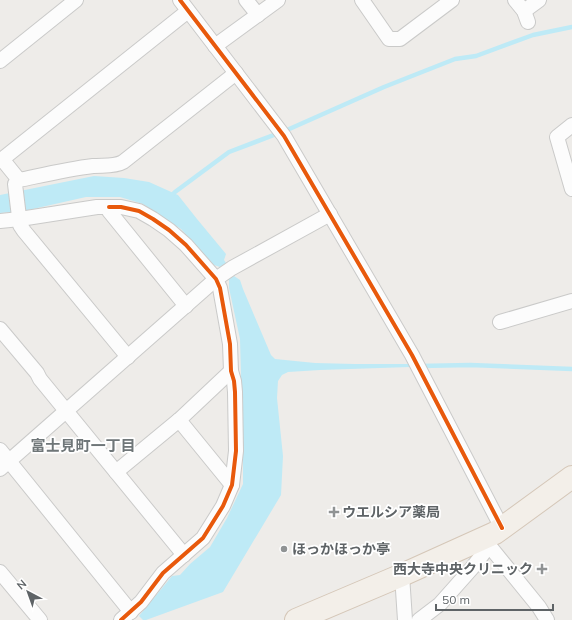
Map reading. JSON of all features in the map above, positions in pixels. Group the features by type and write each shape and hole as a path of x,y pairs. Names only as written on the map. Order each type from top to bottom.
{"main road":[{"path":"296,620 402,575 486,542 502,528 572,477"}],"street":[{"path":"0,61 76,0"},
{"path":"246,0 258,15"},
{"path":"215,46 278,0"},
{"path":"362,0 389,39 400,39 452,0"},
{"path":"515,0 526,17 539,0"},
{"path":"128,357 24,231 20,224 17,185 1,160 184,6 280,131 420,369 502,528"},
{"path":"17,185 87,167 114,165 123,162 236,73"},
{"path":"572,125 557,137 572,189"},
{"path":"0,220 19,216 97,207 122,207 139,211 168,230 223,274"},
{"path":"109,207 109,211 186,306"},
{"path":"5,465 223,274 330,214"},
{"path":"0,450 5,465 126,616 141,602 163,573 203,538 223,506 232,485 236,451 235,392 231,371 230,344 220,288 223,274"},
{"path":"500,322 572,301"},
{"path":"0,328 184,555"},
{"path":"116,472 179,420 231,371"},
{"path":"179,420 232,485"},
{"path":"419,620 440,604 472,568 486,542 548,620"},
{"path":"0,572 40,620"},
{"path":"402,575 405,620"}],"water":[{"path":"94,176 124,178 149,182 178,195 226,254 224,260 226,263 220,267 214,265 181,229 143,204 120,197 86,197 24,211 0,213 0,195"},
{"path":"234,276 240,280 271,355 275,359 315,363 408,364 410,367 288,372 282,375 278,381 277,398 283,456 281,495 223,592 143,620 139,616 172,576 180,575 190,564 210,547 227,518 243,484 240,339 229,288 229,279"}],"waterway":[{"path":"170,197 229,152 287,130 384,87 455,59 476,56 533,35 572,27"},
{"path":"420,366 470,365 572,369"}],"cycle path":[{"path":"180,0 284,136 412,355 502,528"},
{"path":"109,207 121,207 139,211 153,219 169,230 186,245 216,279 220,288 230,344 231,371 235,392 236,451 232,485 223,506 203,538 163,573 141,602 121,620"}],"place":[{"name":"ウエルシア薬局","path":"334,512"},
{"name":"ほっかほっか亭","path":"284,549"},
{"name":"西大寺中央クリニック","path":"542,569"}],"district":[{"name":"富士見町一丁目","path":"83,446"}]}
